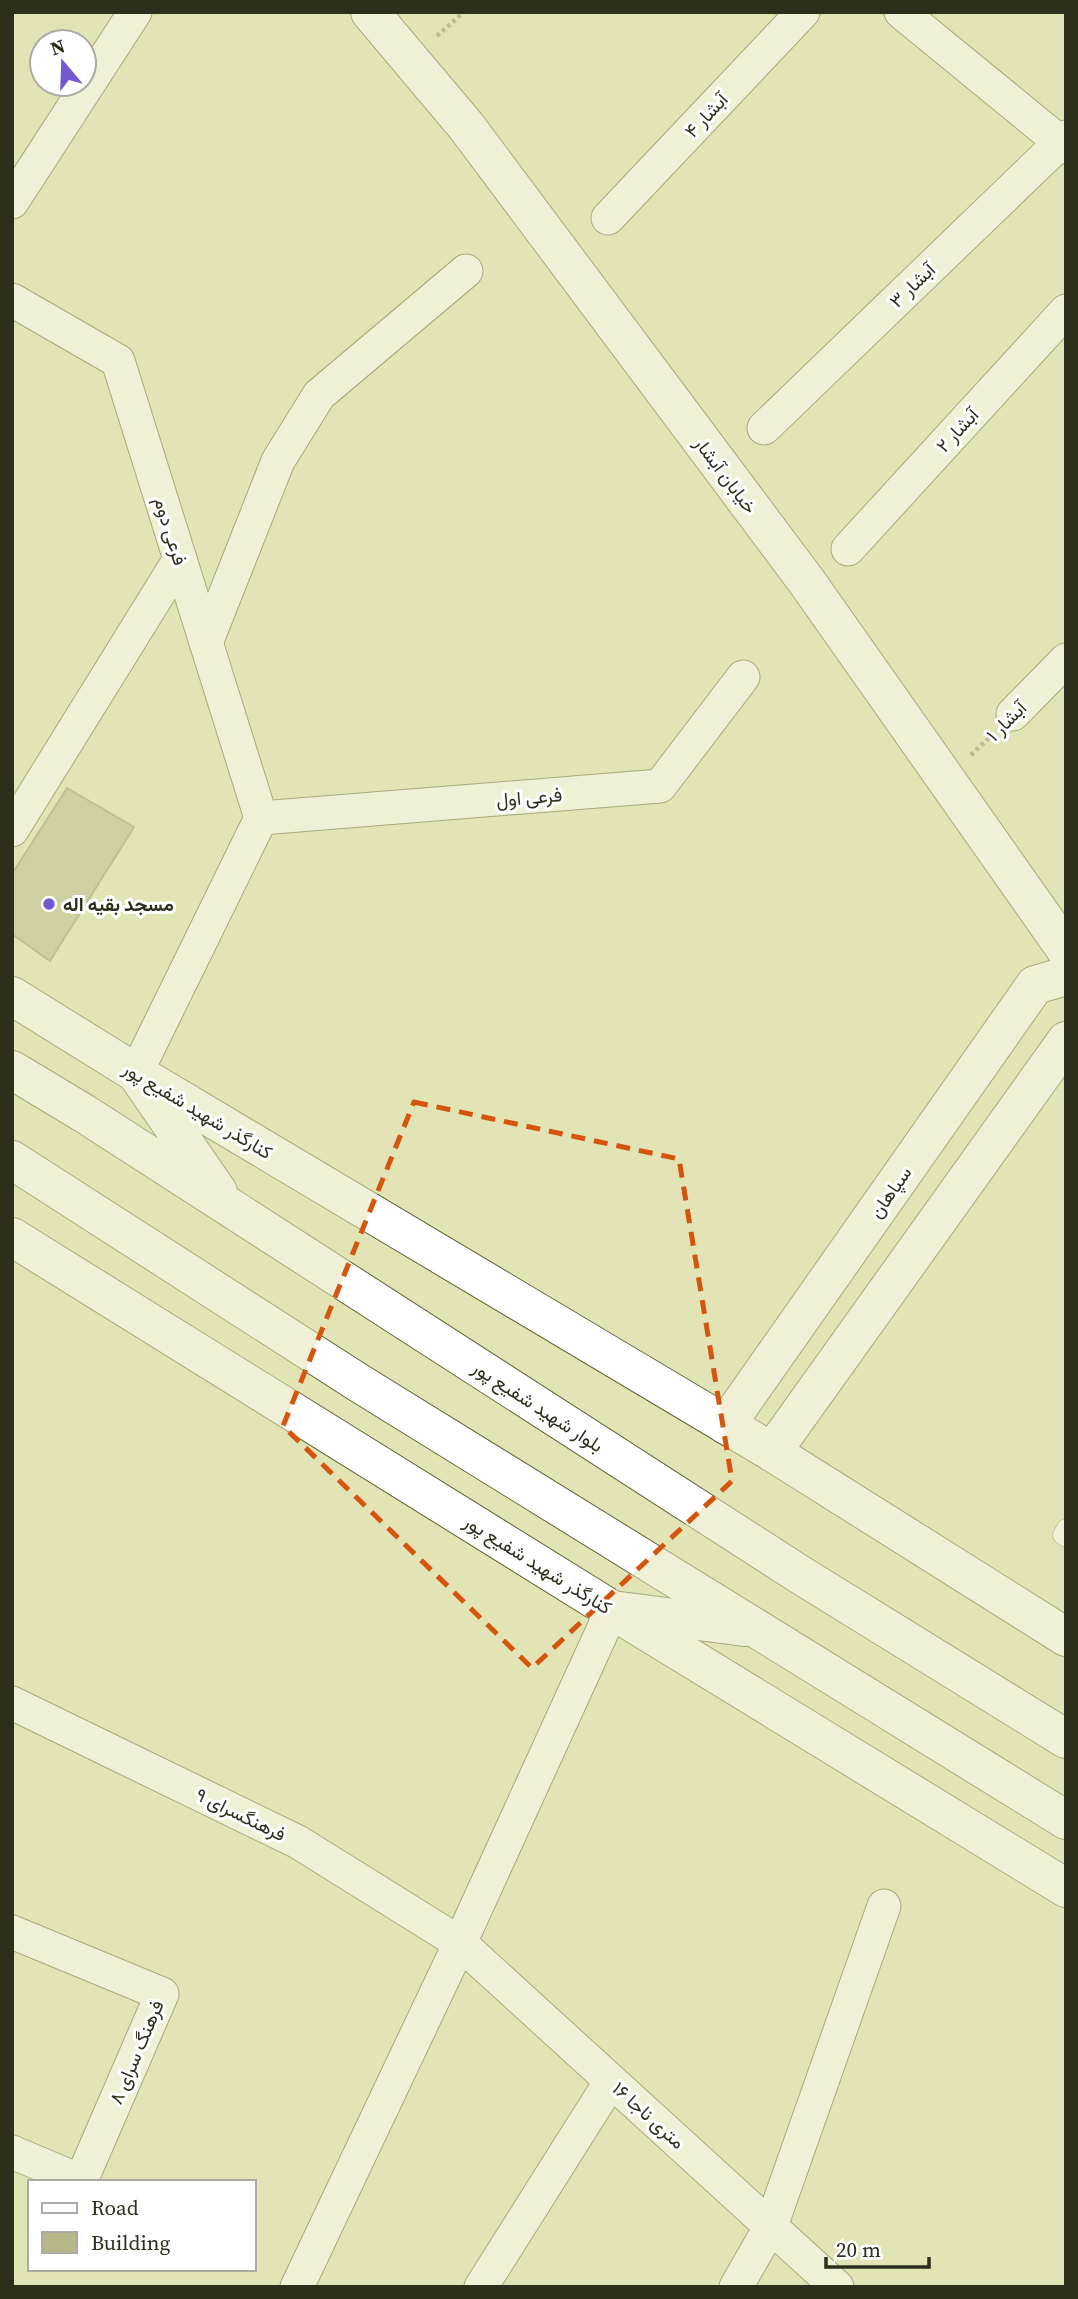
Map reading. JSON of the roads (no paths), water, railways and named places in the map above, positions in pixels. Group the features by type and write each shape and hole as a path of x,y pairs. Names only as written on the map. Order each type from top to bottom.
{"main road":[{"name":"خیابان آبشار","path":"370,12 466,126 807,582 1066,950"},
{"name":"سپاهان","path":"726,1425 1035,985 1066,975"},
{"name":"کنارگذر شهید شفیع پور","path":"12,996 136,1073 772,1452 1066,1637"},
{"path":"772,1452 1066,1041"},
{"name":"بلوار شهید شفیع پور","path":"12,1070 85,1114 799,1574 1066,1739"},
{"path":"136,1073 227,1205"},
{"path":"12,1160 359,1383 1066,1820"},
{"name":"کنارگذر شهید شفیع پور","path":"12,1237 1066,1888"},
{"path":"612,1610 757,1629"}],"street":[{"path":"12,202 135,12"},
{"name":"آبشار ۴","path":"608,218 803,12"},
{"path":"901,12 1064,142"},
{"name":"آبشار ۳","path":"764,428 1064,142"},
{"path":"206,643 278,461 319,395 466,271"},
{"name":"فرعی دوم","path":"12,300 118,361 261,818"},
{"name":"آبشار ۲","path":"848,549 1066,312"},
{"path":"12,831 180,559"},
{"name":"آبشار ۱","path":"1013,714 1066,660"},
{"name":"فرعی اول","path":"261,818 660,786 743,677"},
{"path":"136,1073 261,818"},
{"path":"296,2287 460,1943 612,1610"},
{"name":"فرهنگسرای ۹","path":"12,1703 298,1842 460,1943"},
{"path":"736,2287 771,2226 884,1906"},
{"name":"فرهنگ سرای ۸","path":"12,1932 162,1993 82,2180"},
{"name":"۱۶ متری ناجا","path":"460,1943 837,2287"},
{"path":"481,2287 611,2081"},
{"path":"12,2152 80,2180"}],"lane":[{"path":"1066,1528 1062,1535 1066,1538"}],"place":[{"name":"مسجد بقیه اله","path":"49,904"}]}
